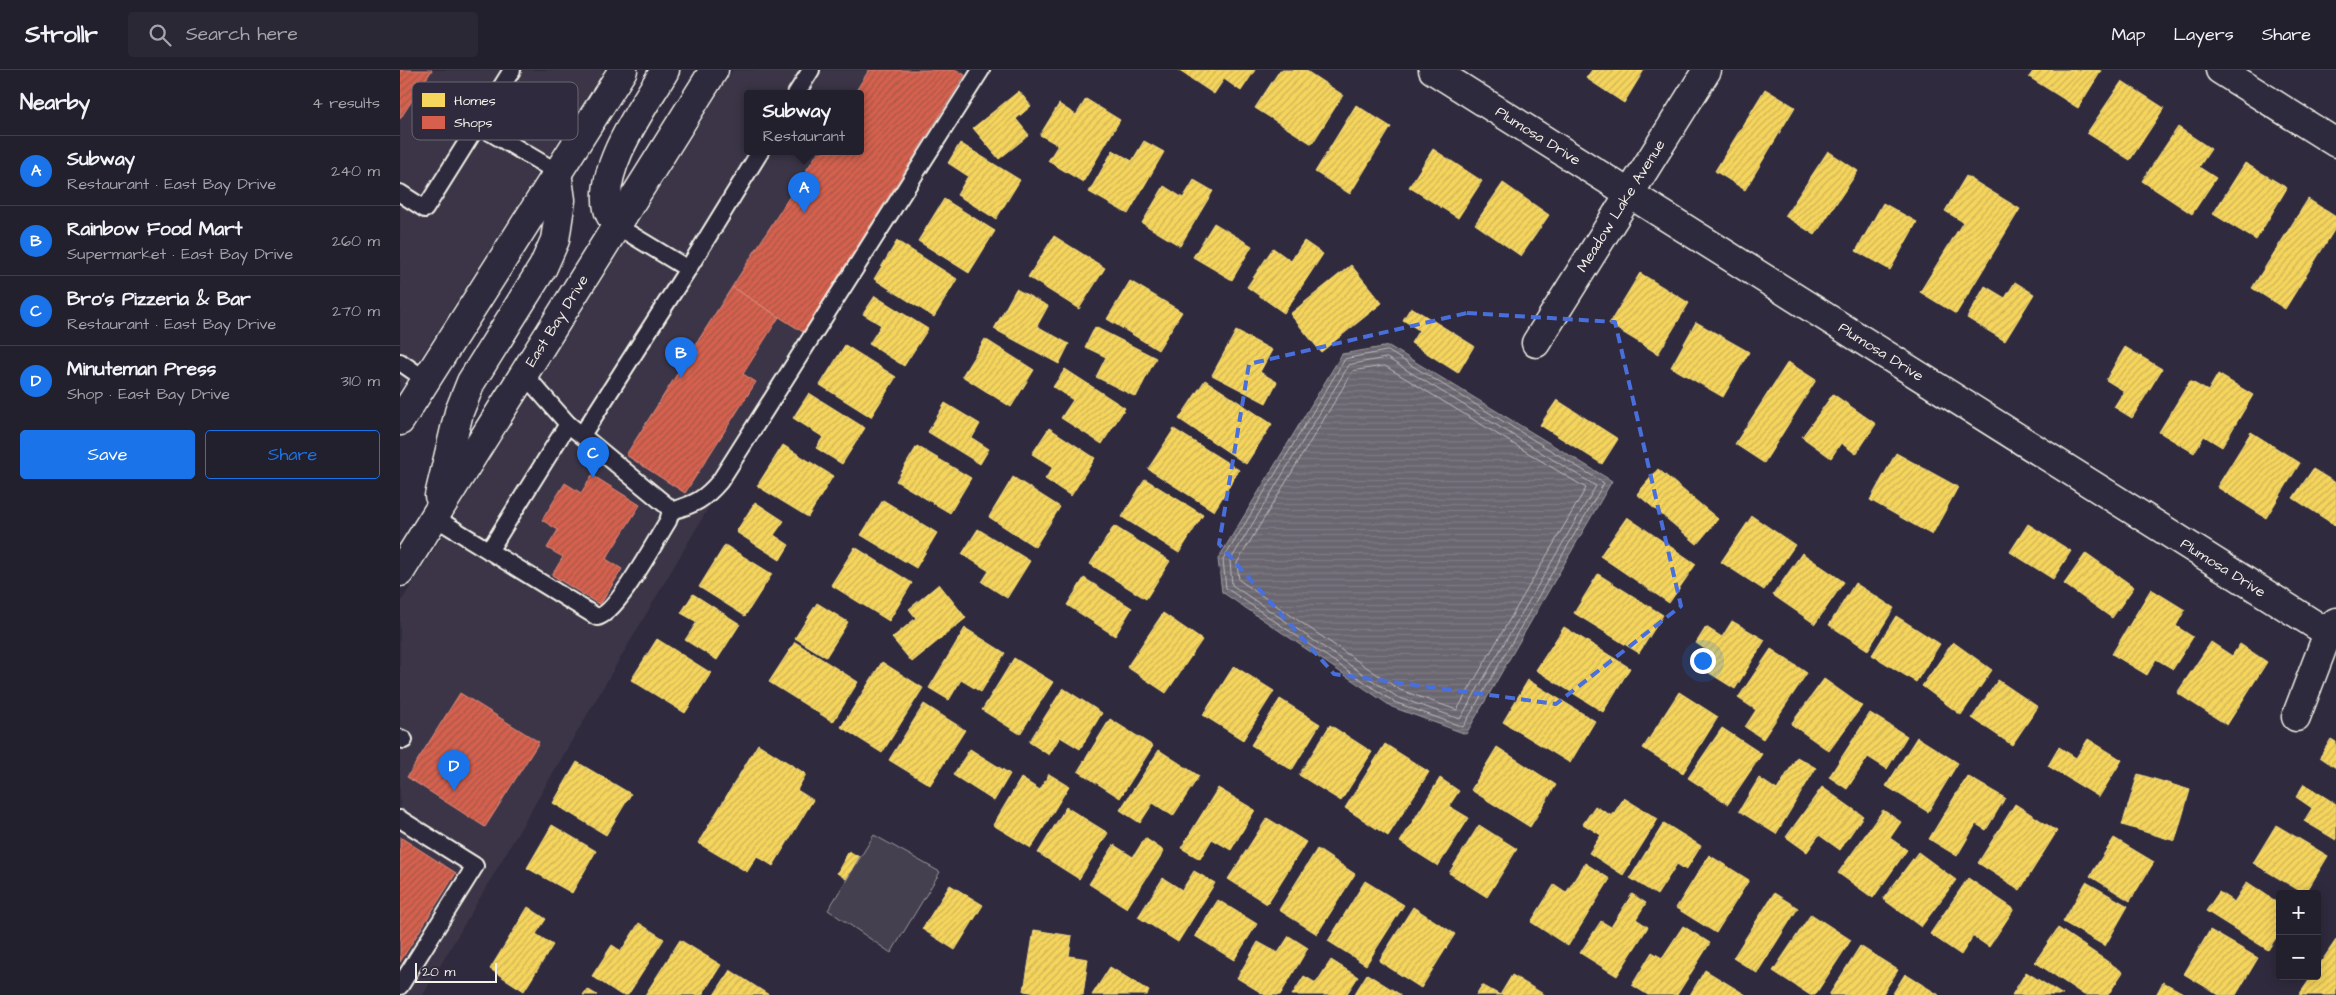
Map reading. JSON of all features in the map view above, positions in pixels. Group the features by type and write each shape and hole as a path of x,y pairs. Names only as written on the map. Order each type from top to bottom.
{"street":[{"path":"578,140 623,70"},
{"path":"617,226 608,210 607,203 607,188 614,157 665,70"},
{"name":"East Bay Drive","path":"400,572 714,70"},
{"name":"Plumosa Drive","path":"1433,70 1628,194 2332,628"},
{"name":"Meadow Lake Avenue","path":"1536,343 1706,70"},
{"path":"2220,70 2336,143"},
{"path":"400,421 578,140"},
{"path":"434,517 459,412 471,382 543,267 556,240 561,200 557,172"},
{"path":"2296,717 2332,628"}],"lane":[{"path":"505,82 512,70"},
{"path":"798,90 811,70"},
{"path":"670,511 695,504 708,496 720,481 981,70"},
{"path":"400,193 425,209 469,140"},
{"path":"503,140 557,172"},
{"path":"582,435 758,155"},
{"path":"617,226 688,269"},
{"path":"400,362 426,380"},
{"path":"434,517 597,618 616,605 668,521 670,511 666,505 568,424 524,374"},
{"path":"489,551 568,424"},
{"path":"400,819 476,866 400,986"}],"highlighted area":[{"path":"1467,313 1615,322 1681,606 1556,704 1334,674 1219,544 1249,364"}],"shaded area":[{"path":"400,70 604,70 578,111 578,82 412,82 412,140 559,140 400,390"},
{"path":"733,70 965,70 423,995 400,995 400,603 443,535 446,535 449,524"},
{"path":"874,835 940,872 891,953 828,910"}],"water":[{"path":"1389,346 1612,481 1466,734 1392,707 1222,592 1218,559 1342,354"}],"building: Homes":[{"path":"1178,70 1255,70 1241,91 1224,79 1214,94"},
{"path":"1280,70 1305,70 1343,95 1312,144 1255,108"},
{"path":"1592,70 1644,70 1624,103 1586,78"},
{"path":"2034,70 2101,71 2078,108 2029,77"},
{"path":"2122,81 2164,108 2130,160 2087,133"},
{"path":"1765,89 1795,107 1745,190 1715,171"},
{"path":"1019,91 1031,106 1016,119 1029,135 999,159 973,128"},
{"path":"1086,99 1120,120 1083,182 1048,161 1058,145 1040,135 1059,104 1076,115"},
{"path":"1356,105 1391,127 1350,194 1315,172"},
{"path":"2178,127 2211,149 2199,167 2216,178 2192,214 2142,181"},
{"path":"1144,141 1164,152 1128,214 1089,192 1113,150 1132,161"},
{"path":"960,143 1020,180 996,219 957,195 968,176 948,163"},
{"path":"1433,149 1482,181 1458,218 1409,187"},
{"path":"1828,151 1858,171 1815,235 1785,216"},
{"path":"2245,163 2287,188 2256,240 2213,214"},
{"path":"1966,176 2020,209 1956,314 1920,292 1963,222 1945,211"},
{"path":"1194,180 1213,191 1180,246 1142,223 1164,186 1183,198"},
{"path":"1503,183 1549,215 1521,256 1475,224"},
{"path":"944,199 995,231 969,273 918,241"},
{"path":"2308,199 2336,217 2336,227 2285,309 2252,288"},
{"path":"1883,203 1917,222 1890,270 1856,251"},
{"path":"1214,223 1252,246 1232,280 1193,257"},
{"path":"1054,236 1105,268 1079,309 1028,277"},
{"path":"897,241 957,279 934,317 874,279"},
{"path":"1304,241 1323,254 1284,313 1247,287 1273,248 1291,261"},
{"path":"1351,265 1382,303 1321,352 1290,314"},
{"path":"1640,273 1689,303 1658,354 1609,324"},
{"path":"1130,281 1182,312 1158,350 1107,319"},
{"path":"2015,282 2034,294 2005,341 1967,318 1985,286 2005,298"},
{"path":"1016,289 1048,306 1037,326 1069,344 1059,364 994,329"},
{"path":"875,296 928,329 904,366 869,344 881,325 863,314"},
{"path":"1411,307 1474,346 1458,373 1411,343 1419,330 1403,320"},
{"path":"1696,322 1749,352 1723,397 1671,367"},
{"path":"1095,327 1156,358 1136,397 1096,377 1106,357 1085,347"},
{"path":"1236,331 1272,350 1260,372 1277,382 1266,403 1212,375"},
{"path":"985,339 1034,370 1011,407 962,376"},
{"path":"845,345 896,377 871,417 820,385"},
{"path":"2125,347 2162,369 2132,418 2114,407 2124,391 2106,380"},
{"path":"1788,362 1816,380 1764,463 1735,444"},
{"path":"1065,369 1125,408 1102,444 1061,418 1073,400 1053,387"},
{"path":"2218,374 2253,395 2222,447 2204,436 2194,453 2159,432 2190,381 2208,391"},
{"path":"1205,380 1272,424 1246,464 1179,419"},
{"path":"809,393 865,428 842,464 816,448 823,437 793,418"},
{"path":"1833,394 1876,424 1856,454 1841,443 1831,458 1802,437"},
{"path":"1557,400 1618,439 1602,464 1540,425"},
{"path":"945,403 980,424 972,438 989,449 980,464 928,432"},
{"path":"1049,428 1095,458 1071,496 1045,479 1053,467 1032,454"},
{"path":"1174,429 1239,470 1214,511 1148,469"},
{"path":"2251,432 2300,463 2266,518 2217,487"},
{"path":"783,445 833,476 808,517 757,486"},
{"path":"917,446 971,478 950,513 896,481"},
{"path":"1896,453 1958,487 1932,535 1870,500"},
{"path":"1658,469 1718,519 1697,544 1637,494"},
{"path":"2313,469 2336,483 2336,526 2293,498"},
{"path":"1013,477 1060,507 1035,547 989,517"},
{"path":"1145,479 1203,515 1179,553 1122,517"},
{"path":"883,500 937,533 916,568 861,535"},
{"path":"755,502 784,521 774,535 789,545 780,560 736,532"},
{"path":"1752,516 1795,545 1764,590 1721,562"},
{"path":"1627,517 1696,564 1669,603 1600,556"},
{"path":"2028,524 2071,551 2053,579 2010,552"},
{"path":"1114,526 1170,561 1146,599 1090,564"},
{"path":"978,529 1030,561 1007,598 982,582 989,571 962,554"},
{"path":"725,545 772,574 745,616 699,587"},
{"path":"855,547 912,583 889,621 831,585"},
{"path":"1802,553 1844,582 1815,624 1773,595"},
{"path":"2086,553 2134,587 2112,618 2064,584"},
{"path":"1598,574 1663,615 1639,653 1574,613"},
{"path":"1084,578 1132,608 1115,636 1067,605"},
{"path":"1855,583 1894,608 1868,650 1829,625"},
{"path":"939,584 966,618 912,662 892,638 916,618 909,609"},
{"path":"2151,589 2185,610 2176,626 2193,637 2173,669 2156,659 2147,675 2112,654"},
{"path":"693,594 740,624 717,660 685,640 697,622 681,613"},
{"path":"817,603 848,622 826,657 795,638"},
{"path":"1163,613 1202,640 1166,693 1127,667"},
{"path":"1896,616 1940,644 1916,682 1872,655"},
{"path":"1732,621 1765,640 1735,689 1703,669 1712,654 1696,643 1706,627 1722,637"},
{"path":"1564,627 1630,668 1603,712 1536,670"},
{"path":"965,628 1005,653 981,692 961,680 949,700 929,688"},
{"path":"657,639 711,673 685,713 631,680"},
{"path":"795,642 858,682 833,722 769,682"},
{"path":"1953,642 1992,670 1961,715 1922,686"},
{"path":"2211,642 2232,656 2240,644 2267,662 2227,725 2177,693"},
{"path":"1771,649 1807,673 1763,739 1745,727 1756,710 1738,698"},
{"path":"1014,658 1053,682 1020,734 982,710"},
{"path":"882,662 923,688 882,753 841,727"},
{"path":"1234,666 1274,691 1243,740 1203,715"},
{"path":"1824,679 1862,706 1829,751 1791,724"},
{"path":"1528,680 1595,721 1570,763 1503,722"},
{"path":"1998,680 2038,707 2012,745 1972,718"},
{"path":"1063,688 1102,713 1080,749 1060,737 1049,755 1029,742"},
{"path":"1679,692 1718,717 1683,773 1643,748"},
{"path":"1280,699 1320,724 1292,770 1251,745"},
{"path":"924,704 965,730 930,785 889,760"},
{"path":"1870,713 1907,736 1887,769 1868,757 1847,789 1829,777"},
{"path":"1110,719 1153,746 1120,798 1078,771"},
{"path":"1330,725 1372,752 1341,801 1299,775"},
{"path":"1722,728 1762,754 1728,804 1688,778"},
{"path":"1917,737 1958,763 1928,812 1886,786"},
{"path":"2088,739 2122,760 2099,797 2048,766 2059,747 2076,758"},
{"path":"2331,739 2336,742 2336,768 2320,757"},
{"path":"758,744 806,774 797,790 813,800 773,866 757,856 747,872 698,843"},
{"path":"1385,744 1429,772 1388,836 1345,808"},
{"path":"1497,747 1556,785 1530,827 1471,790"},
{"path":"970,749 1010,774 994,801 953,775"},
{"path":"1159,750 1199,776 1173,816 1153,803 1140,823 1120,810"},
{"path":"1797,757 1816,768 1776,834 1739,811 1759,778 1777,790"},
{"path":"577,762 631,794 606,835 553,803"},
{"path":"1049,774 1069,786 1031,848 993,825 1021,778 1040,790"},
{"path":"2138,774 2190,790 2175,841 2122,825"},
{"path":"1967,776 2005,798 1986,830 1976,824 1957,856 1929,839"},
{"path":"1440,778 1459,791 1449,806 1469,818 1438,866 1400,842"},
{"path":"2304,784 2336,804 2336,840 2304,821 2312,808 2296,797"},
{"path":"1822,787 1863,816 1840,850 1819,835 1807,852 1786,837"},
{"path":"1218,788 1255,810 1231,850 1212,839 1200,859 1181,848"},
{"path":"1624,798 1658,819 1623,875 1589,853 1601,835 1583,824 1595,806 1612,816"},
{"path":"2015,804 2057,831 2020,890 1978,863"},
{"path":"1066,807 1108,833 1079,879 1038,853"},
{"path":"1883,810 1901,822 1890,838 1907,850 1873,898 1838,873"},
{"path":"1267,818 1306,842 1267,904 1228,879"},
{"path":"1664,823 1701,846 1686,870 1677,864 1657,895 1630,878"},
{"path":"552,825 596,851 572,893 527,868"},
{"path":"1479,825 1517,849 1487,897 1449,873"},
{"path":"2276,825 2328,856 2307,890 2298,890 2253,863"},
{"path":"1145,838 1164,851 1127,908 1089,884 1114,845 1133,857"},
{"path":"2114,838 2154,862 2130,901 2090,876"},
{"path":"1317,849 1355,874 1317,934 1279,910"},
{"path":"849,851 859,857 846,879 837,873"},
{"path":"1918,852 1956,880 1921,927 1883,899"},
{"path":"1709,855 1749,880 1716,933 1676,908"},
{"path":"1585,863 1610,879 1568,946 1531,922 1554,885 1566,893"},
{"path":"1194,871 1215,883 1178,942 1138,917 1163,878 1182,890"},
{"path":"1968,878 2014,909 1989,947 1973,936 1961,955 1930,934"},
{"path":"1365,881 1404,905 1366,965 1328,941"},
{"path":"2086,882 2128,906 2105,946 2063,922"},
{"path":"2247,882 2276,901 2276,938 2268,950 2206,911 2219,892 2234,902"},
{"path":"950,885 983,905 955,950 922,929"},
{"path":"1774,893 1798,908 1757,973 1733,958"},
{"path":"1632,894 1646,903 1636,919 1648,927 1617,976 1580,953 1601,921 1611,927"},
{"path":"1218,900 1257,924 1234,960 1195,936"},
{"path":"528,907 546,919 536,934 553,945 524,991 490,969"},
{"path":"1413,907 1455,934 1421,988 1379,961"},
{"path":"1811,914 1851,940 1815,995 1810,995 1773,971"},
{"path":"639,923 664,939 628,995 621,995 592,976 612,945 621,951"},
{"path":"1683,926 1710,943 1677,995 1648,995 1632,985 1652,952 1662,958"},
{"path":"2058,928 2123,972 2108,995 2084,995 2035,962"},
{"path":"1034,930 1072,936 1069,956 1088,959 1083,995 1049,995 1024,991"},
{"path":"2210,930 2258,958 2236,995 2219,995 2184,974"},
{"path":"1289,936 1308,948 1280,995 1265,995 1237,978 1258,942 1278,953"},
{"path":"680,940 721,965 702,995 645,995"},
{"path":"2336,940 2336,995 2299,995 2309,980 2321,980 2321,962"},
{"path":"1860,946 1898,970 1882,995 1829,995"},
{"path":"1331,960 1358,977 1346,995 1292,995 1304,976 1316,983"},
{"path":"1110,967 1149,991 1147,995 1092,995"},
{"path":"730,970 769,995 714,995"},
{"path":"1705,970 1746,995 1690,995"},
{"path":"2026,972 2063,995 2012,995"},
{"path":"1367,974 1401,995 1354,995"},
{"path":"1905,974 1939,995 1892,995"},
{"path":"1512,975 1545,995 1500,995"},
{"path":"2163,982 2187,995 2156,995"},
{"path":"1482,985 1500,995 1476,995"},
{"path":"587,989 597,995 583,995"}],"building: Shops":[{"path":"400,70 432,70 424,82 412,82 412,101 400,119"},
{"path":"869,70 957,70 965,75 803,332 732,287 816,155 864,155 864,90 856,90"},
{"path":"732,287 779,317 743,374 756,382 685,493 626,455"},
{"path":"592,475 640,505 606,559 622,569 600,605 552,575 563,557 547,548 558,530 542,520 565,483 581,493"},
{"path":"460,693 539,742 485,827 407,777"},
{"path":"400,837 456,873 400,962"}],"place":[{"name":"Subway","path":"804,213"},
{"name":"Rainbow Food Mart","path":"681,378"},
{"name":"Bro's Pizzeria & Bar","path":"593,478"},
{"name":"Minuteman Press","path":"454,791"}]}
